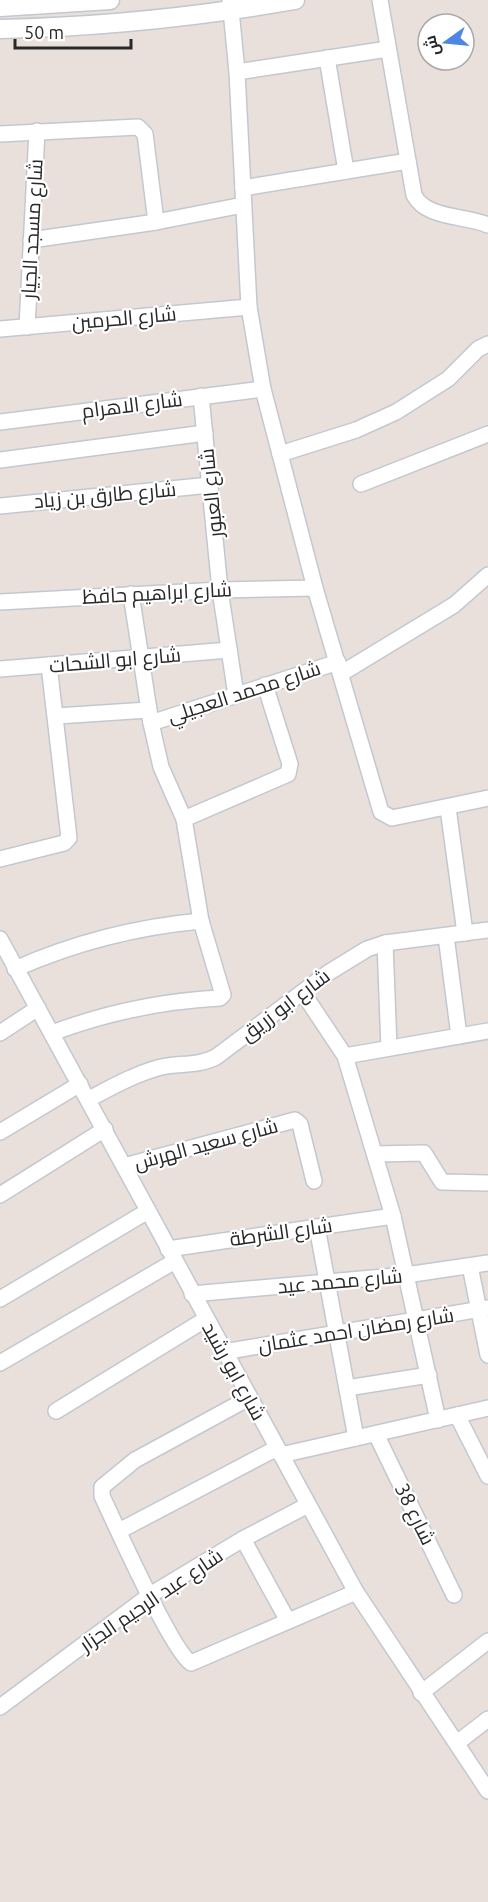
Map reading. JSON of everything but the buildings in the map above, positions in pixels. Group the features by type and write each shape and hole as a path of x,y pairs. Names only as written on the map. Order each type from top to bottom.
{"street":[{"path":"0,7 110,0"},
{"path":"0,29 75,27 232,5 295,0"},
{"path":"380,0 414,195 418,204 426,210 473,218 488,225"},
{"path":"232,5 249,308 263,388 315,588 381,812 392,818 488,798"},
{"path":"237,72 388,49"},
{"path":"327,58 346,171"},
{"name":"شارع مسجد الجيار","path":"0,134 134,126 141,128 145,134 156,222"},
{"name":"شارع مسجد الجيار","path":"27,327 37,132"},
{"path":"243,188 408,161"},
{"path":"31,240 156,222 243,205"},
{"name":"شارع الحرمين","path":"0,329 249,308"},
{"path":"280,453 356,430 396,411 448,379 478,349 488,344"},
{"name":"شارع الاهرام","path":"0,422 263,388"},
{"name":"شارع العبور","path":"201,396 220,590 236,695"},
{"path":"0,460 205,433"},
{"path":"361,484 488,434"},
{"name":"شارع طارق بن زياد","path":"0,506 210,485"},
{"name":"شارع محمد العجيلي","path":"57,716 149,716 340,667 454,605 488,575"},
{"name":"شارع ابراهيم حافظ","path":"0,602 220,590 315,588"},
{"path":"52,1033 118,1011 163,1003 220,998 224,992 201,921 183,819 161,767 149,716 130,594"},
{"name":"شارع ابو الشحات","path":"0,669 229,651"},
{"path":"0,859 64,843 69,838 57,716 49,665"},
{"path":"183,819 288,774 290,764 265,685"},
{"path":"448,808 465,933"},
{"path":"15,969 51,953 124,931 201,921"},
{"name":"شارع ابو زريق","path":"89,1100 147,1071 210,1060 348,959 385,943 488,930"},
{"path":"446,936 459,1036"},
{"name":"شارع ابو رشيد","path":"0,939 105,1129 223,1352 356,1592 488,1791"},
{"path":"385,943 389,1048"},
{"path":"303,993 345,1056 393,1216 438,1420"},
{"path":"0,1033 38,1008"},
{"path":"345,1056 488,1031"},
{"path":"0,1132 80,1084"},
{"name":"شارع سعيد الهرش","path":"124,1166 296,1120 300,1124 314,1181"},
{"path":"0,1195 105,1129"},
{"path":"375,1154 424,1153 442,1182 488,1183"},
{"path":"0,1299 148,1211"},
{"name":"شارع الشرطة","path":"172,1255 317,1227 393,1216"},
{"path":"317,1227 356,1438"},
{"path":"0,1363 172,1255"},
{"name":"شارع محمد عيد","path":"192,1294 406,1275 488,1263"},
{"path":"470,1266 484,1309 488,1355"},
{"name":"شارع رمضان احمد عثمان","path":"223,1352 484,1309"},
{"path":"56,1411 206,1319"},
{"path":"347,1388 429,1376"},
{"path":"249,1398 135,1460 105,1484 101,1493 150,1595 183,1654 191,1663 356,1592"},
{"path":"119,1531 279,1451 376,1434 488,1408"},
{"path":"457,1415 488,1476"},
{"name":"شارع 38","path":"376,1434 454,1595"},
{"name":"شارع عبد الرحيم الجزار","path":"0,1707 150,1595 243,1539 308,1505"},
{"path":"243,1539 288,1621"},
{"path":"421,1693 488,1641"},
{"path":"457,1743 488,1719"}]}
